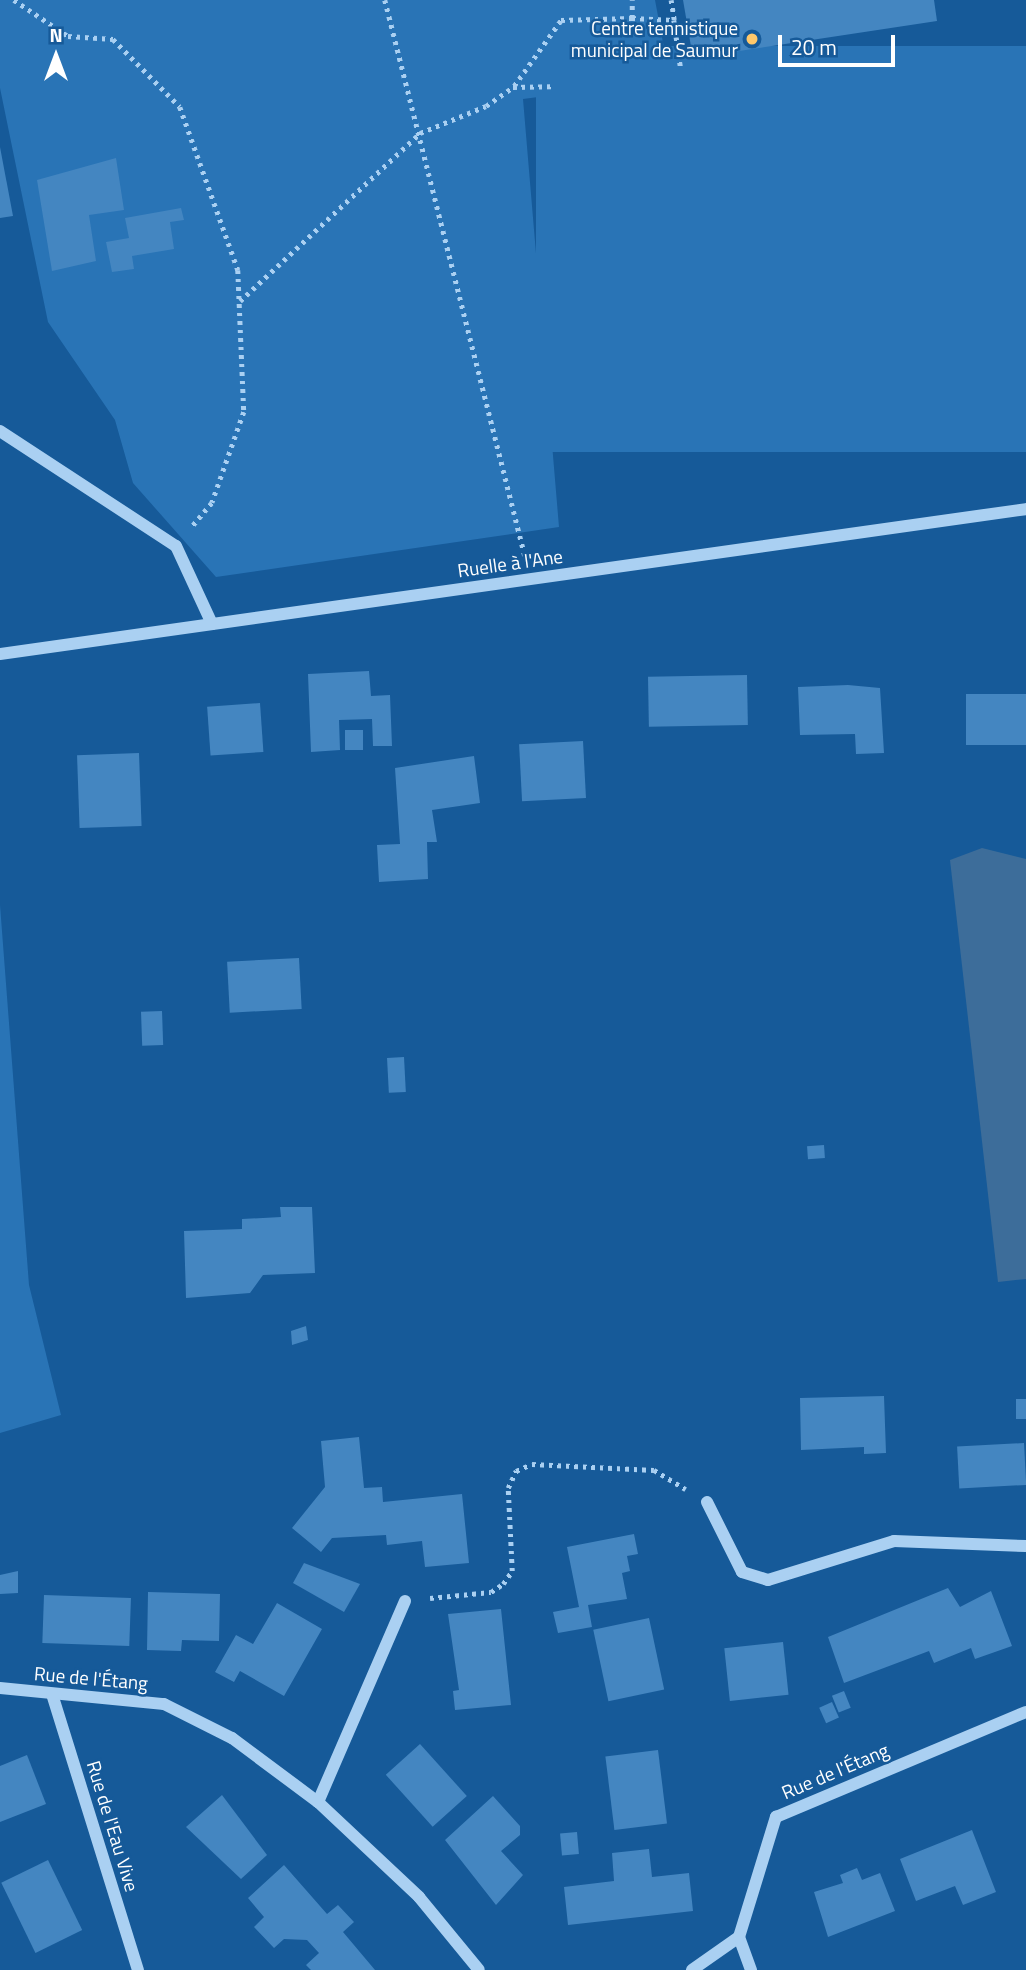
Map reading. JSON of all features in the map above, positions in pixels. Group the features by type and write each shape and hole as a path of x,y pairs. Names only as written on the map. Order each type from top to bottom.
{"street":[{"path":"0,431 176,546 212,624"},
{"name":"Ruelle à l'Ane","path":"0,654 1026,509"},
{"path":"707,1502 742,1572 768,1580 894,1541 1026,1546"},
{"path":"318,1802 405,1601"},
{"name":"Rue de l'Étang","path":"0,1688 163,1704 232,1738 318,1802 419,1897 479,1970"},
{"name":"Rue de l'Eau Vive","path":"52,1694 138,1970"},
{"name":"Rue de l'Étang","path":"739,1937 776,1817 1026,1712"},
{"path":"692,1970 739,1937 751,1970"}],"path":[{"path":"14,0 68,36 113,39 180,107 238,270 244,412 212,503 176,546"},
{"path":"385,0 531,580"},
{"path":"632,0 632,18"},
{"path":"671,0 681,70"},
{"path":"240,302 419,133 486,106 513,87 561,20 674,20"},
{"path":"513,87 552,86"},
{"path":"405,1601 491,1591 503,1584 512,1571 508,1488 516,1471 532,1464 654,1469 707,1502"}],"shaded area":[{"path":"0,0 655,0 670,80 523,99 559,527 216,577 133,483 115,420 48,322 0,88"},
{"path":"536,46 1026,46 1026,452 536,452"},
{"path":"982,848 1026,859 1026,1279 998,1282 950,860"},
{"path":"0,905 29,1285 61,1415 0,1433"}],"building":[{"name":"Centre tennistique municipal de Saumur","path":"683,0 934,0 937,21 693,58"},
{"path":"0,147 13,216 0,218"},
{"path":"116,158 124,210 89,215 96,261 52,271 37,180"},
{"path":"181,208 184,220 170,222 174,249 132,256 134,269 112,272 106,242 129,238 125,218"},
{"path":"369,671 371,696 390,695 392,746 373,746 372,719 339,720 340,750 311,752 308,674"},
{"path":"747,675 748,725 649,727 648,677"},
{"path":"848,685 880,688 884,753 856,754 855,734 800,735 798,687"},
{"path":"966,694 1026,694 1026,745 966,745"},
{"path":"260,703 263,752 211,756 207,707"},
{"path":"345,730 363,730 363,750 345,750"},
{"path":"583,741 586,798 522,801 519,744"},
{"path":"139,753 142,826 80,828 77,755"},
{"path":"474,756 480,803 432,810 437,842 427,842 428,879 379,882 377,845 400,844 395,768"},
{"path":"299,958 302,1009 230,1013 227,962"},
{"path":"162,1011 163,1045 142,1046 141,1012"},
{"path":"404,1057 406,1092 389,1093 387,1058"},
{"path":"824,1145 825,1158 808,1159 807,1146"},
{"path":"280,1207 312,1207 315,1273 263,1275 250,1293 186,1298 184,1231 242,1229 242,1219 281,1217"},
{"path":"306,1326 308,1340 292,1345 291,1331"},
{"path":"884,1396 886,1453 864,1454 864,1447 801,1450 800,1398"},
{"path":"1016,1399 1026,1399 1026,1419 1016,1419"},
{"path":"359,1437 364,1488 382,1487 383,1502 462,1494 469,1563 425,1567 422,1541 387,1545 386,1535 332,1538 321,1552 292,1528 325,1487 321,1441"},
{"path":"1024,1443 1026,1485 959,1488 957,1447"},
{"path":"634,1534 638,1554 627,1556 630,1571 622,1573 627,1599 588,1605 592,1627 558,1633 553,1612 579,1607 567,1547"},
{"path":"304,1563 360,1584 344,1612 293,1583"},
{"path":"18,1571 18,1593 0,1594 0,1575"},
{"path":"948,1588 960,1607 991,1591 1012,1646 975,1659 971,1648 934,1663 929,1651 844,1683 828,1637"},
{"path":"148,1592 220,1594 219,1641 182,1640 181,1651 147,1650"},
{"path":"44,1595 131,1598 129,1646 42,1643"},
{"path":"277,1603 322,1629 284,1696 240,1671 234,1682 215,1672 236,1635 253,1644"},
{"path":"501,1609 511,1705 455,1710 453,1691 459,1690 448,1614"},
{"path":"649,1618 664,1689 608,1701 593,1630"},
{"path":"783,1642 789,1695 730,1701 724,1648"},
{"path":"844,1691 851,1708 839,1713 832,1696"},
{"path":"832,1702 839,1718 826,1723 819,1708"},
{"path":"420,1744 467,1796 433,1827 386,1775"},
{"path":"658,1750 667,1823 614,1830 605,1756"},
{"path":"27,1755 46,1804 0,1822 0,1766"},
{"path":"222,1795 267,1855 241,1879 186,1827"},
{"path":"493,1796 520,1826 520,1835 501,1851 523,1875 496,1905 445,1840"},
{"path":"972,1830 996,1892 963,1905 955,1886 916,1901 900,1859"},
{"path":"577,1832 579,1854 562,1855 560,1833"},
{"path":"649,1849 652,1877 689,1873 693,1911 568,1925 564,1887 614,1881 612,1853"},
{"path":"48,1860 82,1930 35,1953 1,1883"},
{"path":"284,1865 327,1914 338,1905 354,1922 343,1932 375,1970 311,1970 306,1965 319,1953 307,1940 284,1939 274,1948 254,1927 264,1917 248,1898"},
{"path":"857,1868 862,1880 880,1873 895,1911 828,1937 814,1892 843,1883 840,1875"}],"place":[{"name":"Centre tennistique municipal de Saumur","path":"752,39"}]}
